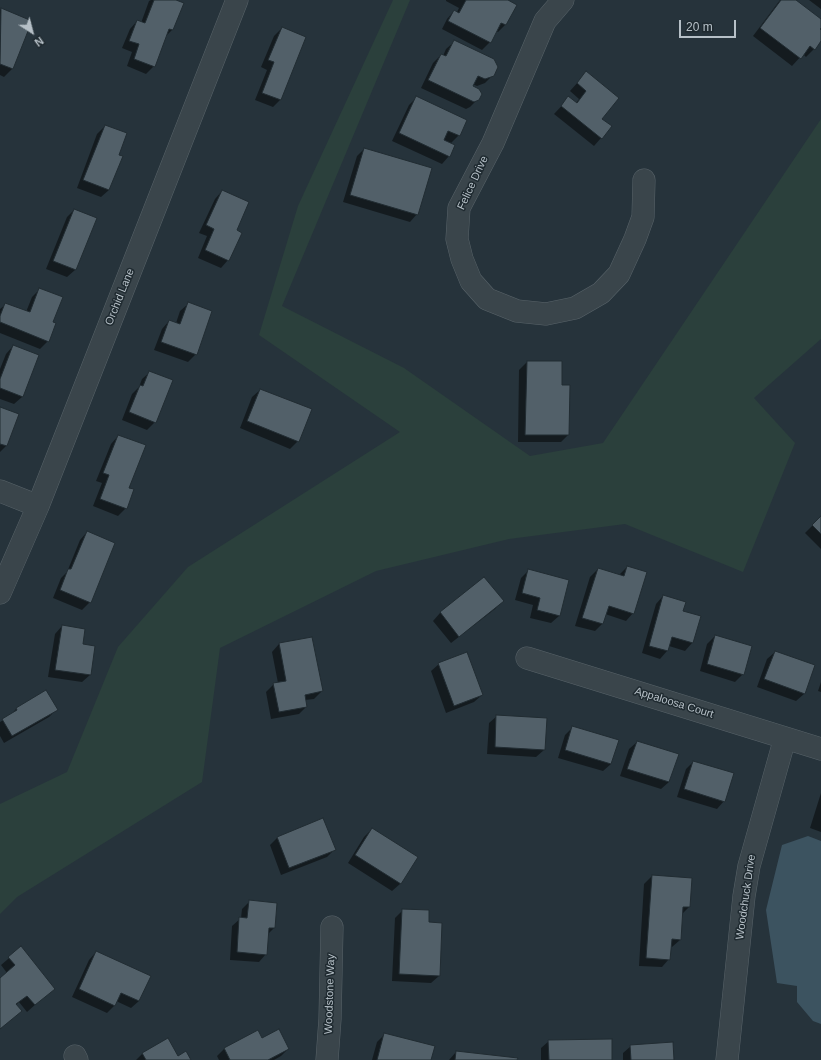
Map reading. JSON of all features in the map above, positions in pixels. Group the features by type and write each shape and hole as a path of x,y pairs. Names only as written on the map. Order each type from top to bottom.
{"street":[{"name":"Orchid Lane","path":"0,593 38,506 237,0"},
{"name":"Felice Drive","path":"563,0 545,21 492,143 459,208 457,239 462,259 471,281 487,298 518,311 546,314 575,308 601,292 619,274 643,217 644,180"},
{"path":"0,491 38,506"},
{"name":"Appaloosa Court","path":"527,658 821,749"},
{"name":"Woodchuck Drive","path":"727,1060 744,896 749,866 785,738"},
{"name":"Woodstone Way","path":"327,1060 330,1019 332,927"}],"green space":[{"path":"393,0 410,0 282,306 404,368 530,456 603,443 821,119 821,339 754,398 795,443 743,572 625,524 509,539 376,571 220,648 202,782 17,897 0,914 0,804 67,772 118,647 188,567 400,432 259,335 298,206"}],"water":[{"path":"808,836 821,841 821,1024 813,1021 797,1002 797,986 777,983 766,910 782,845"}],"building":[{"path":"154,0 176,0 184,3 173,30 169,29 155,67 134,59 139,44 129,41 137,20 145,23"},
{"path":"466,0 508,0 517,5 506,25 501,23 491,43 448,21 454,10 459,13"},
{"path":"781,0 796,0 821,19 821,41 815,50 810,46 801,59 760,28"},
{"path":"1,8 32,21 13,69 0,64"},
{"path":"282,27 306,37 281,100 262,93 274,62 268,60"},
{"path":"454,40 494,59 498,67 494,76 485,79 478,76 473,86 479,89 482,94 479,100 474,102 428,80 441,54 446,56"},
{"path":"586,71 619,98 602,119 612,126 602,139 561,106 568,96 577,103 586,91 577,83"},
{"path":"416,96 467,120 460,136 448,131 444,140 455,145 450,157 399,133"},
{"path":"105,125 127,133 119,155 123,156 109,190 83,180"},
{"path":"364,148 432,168 418,215 350,195"},
{"path":"222,190 249,202 237,230 242,233 229,261 205,250 214,229 206,225"},
{"path":"74,209 97,218 76,270 53,261"},
{"path":"39,288 63,297 53,322 56,323 49,342 0,322 0,316 5,303 30,312"},
{"path":"188,302 212,311 197,355 161,342 169,320 180,324"},
{"path":"13,345 39,355 23,397 0,388 0,379"},
{"path":"527,361 562,361 562,385 570,385 569,435 525,435"},
{"path":"149,371 173,380 156,423 129,412 140,385 143,386"},
{"path":"260,389 312,409 299,442 247,421"},
{"path":"0,407 19,414 7,446 0,444"},
{"path":"118,435 146,445 129,488 134,489 127,509 100,499 109,475 103,473"},
{"path":"821,516 821,534 812,525"},
{"path":"87,531 115,543 91,603 60,590 68,569 71,569"},
{"path":"627,566 647,572 634,614 609,606 603,624 582,618 598,568 624,576"},
{"path":"528,569 569,580 560,616 537,610 540,598 522,593"},
{"path":"484,577 504,601 459,637 440,612"},
{"path":"663,595 686,602 683,611 701,616 693,643 672,637 668,651 649,646"},
{"path":"62,625 85,629 83,644 95,646 91,675 55,670"},
{"path":"715,635 752,646 744,675 707,664"},
{"path":"312,637 323,691 305,695 307,707 279,712 273,683 286,681 279,643"},
{"path":"775,651 815,665 805,694 764,679"},
{"path":"467,652 483,695 454,706 438,663"},
{"path":"46,690 58,710 12,736 2,719 17,710 16,708"},
{"path":"496,715 547,718 545,750 495,747"},
{"path":"572,726 619,740 611,764 565,750"},
{"path":"637,741 679,754 669,782 627,769"},
{"path":"693,761 734,773 725,802 684,789"},
{"path":"323,818 336,850 289,868 277,837"},
{"path":"372,828 418,857 401,884 355,855"},
{"path":"652,875 692,878 690,907 683,907 681,940 672,939 670,960 646,958"},
{"path":"249,900 277,903 275,928 269,928 267,955 237,952 239,917 247,918"},
{"path":"402,909 429,910 429,922 442,923 440,976 399,974"},
{"path":"21,946 55,989 35,1005 27,996 16,1004 22,1011 0,1029 0,978 15,965 8,957"},
{"path":"96,951 151,976 139,1001 121,993 115,1006 79,989"},
{"path":"279,1029 289,1049 268,1060 230,1060 224,1048 258,1030 262,1038"},
{"path":"384,1033 435,1046 431,1060 377,1060"},
{"path":"168,1038 178,1056 186,1051 191,1060 146,1060 142,1053"},
{"path":"612,1039 612,1060 549,1060 548,1040"},
{"path":"673,1042 674,1060 631,1060 630,1045"},
{"path":"456,1051 518,1058 517,1060 455,1060"}]}
